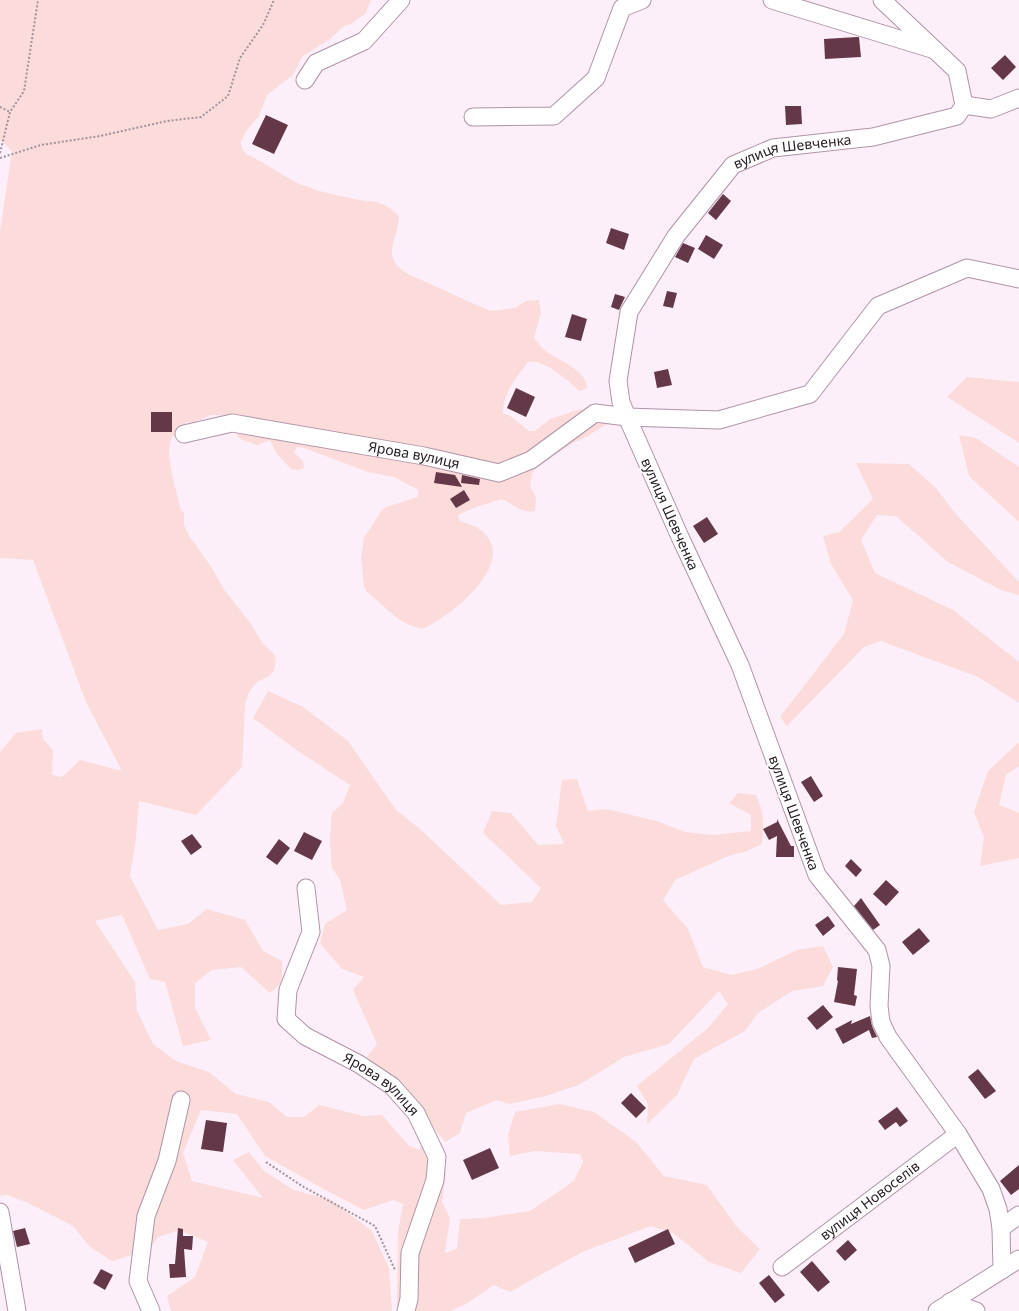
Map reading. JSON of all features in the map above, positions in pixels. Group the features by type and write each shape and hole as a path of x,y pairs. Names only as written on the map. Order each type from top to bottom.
{"street":[{"path":"306,80 316,63 364,41 400,0"},
{"path":"473,117 554,116 596,78 622,8 642,0"},
{"path":"772,0 935,50"},
{"path":"882,0 957,71 964,96 964,104 992,109 1019,98"},
{"name":"вулиця Шевченка","path":"964,104 956,116 949,118 873,137 773,148 733,165 676,236 629,312 618,381 622,402 627,417 680,537 740,665 817,875 877,950 882,966 879,1006 881,1022 888,1037 958,1134 991,1189 998,1209 1001,1228 1002,1270"},
{"name":"Ярова вулиця","path":"184,434 232,423 424,456 499,473 531,460 595,413 627,417 719,420 810,394 878,306 967,268 1019,279"},
{"name":"Ярова вулиця","path":"306,888 310,932 288,990 286,1019 305,1036 359,1064 392,1086 416,1113 437,1156 435,1180 410,1253 409,1299 406,1311"},
{"path":"151,1311 138,1281 146,1216 167,1161 181,1100"},
{"name":"вулиця Новоселів","path":"782,1267 958,1134"},
{"path":"0,1212 16,1311"},
{"path":"1001,1228 1019,1215"},
{"path":"943,1307 1019,1258"},
{"path":"943,1307 976,1311"}],"path":[{"path":"0,153 10,112 24,91 38,0"},
{"path":"0,158 41,145 100,136 167,121 201,117 228,96 240,58 263,25 274,0"},
{"path":"0,107 10,112"},
{"path":"266,1162 302,1186 375,1226 396,1272"}],"shaded area":[{"path":"0,0 371,0 366,13 351,24 344,26 330,39 302,57 293,75 267,95 259,116 246,131 241,142 242,149 246,154 300,184 313,189 358,200 376,202 392,210 399,216 392,248 392,255 394,261 399,267 408,274 490,311 515,308 526,301 539,300 541,313 534,338 547,352 578,371 586,382 587,388 580,391 549,367 535,362 528,362 511,386 503,407 503,414 509,415 529,431 535,431 550,419 581,409 605,418 608,424 583,439 574,442 536,468 532,474 530,486 536,498 535,511 530,512 522,510 502,499 476,507 458,515 460,521 477,528 485,534 492,547 492,561 485,575 474,590 461,603 447,614 422,629 409,625 397,618 366,591 361,558 364,538 382,510 418,497 418,490 394,477 368,472 304,448 297,447 294,452 303,461 304,468 297,470 291,469 277,454 270,440 257,445 242,440 236,434 231,420 224,415 211,415 192,423 187,422 173,436 169,454 170,464 181,511 184,512 184,525 190,537 212,568 225,591 249,621 263,644 273,653 276,658 274,671 269,676 257,682 249,692 245,704 242,767 196,815 139,801 136,838 130,876 158,930 188,924 207,909 245,920 263,951 282,961 282,982 270,993 241,967 212,970 195,983 195,1008 211,1040 183,1046 165,982 150,979 122,915 95,921 135,982 137,1011 153,1044 176,1061 209,1072 236,1094 269,1102 287,1117 304,1117 319,1105 363,1116 382,1115 409,1146 420,1150 423,1136 435,1152 446,1175 442,1202 450,1218 445,1253 457,1249 460,1219 484,1218 530,1211 574,1181 583,1162 580,1154 535,1151 510,1156 508,1135 515,1112 560,1104 594,1112 636,1142 664,1176 707,1185 736,1226 760,1249 741,1273 709,1262 673,1233 651,1226 582,1252 510,1292 494,1285 466,1304 451,1311 397,1311 398,1232 403,1204 393,1200 364,1210 265,1156 237,1114 201,1110 183,1153 192,1181 263,1198 233,1160 249,1152 264,1171 294,1190 331,1200 372,1231 389,1268 392,1311 171,1311 167,1296 195,1277 208,1242 179,1230 158,1237 149,1250 112,1261 89,1246 73,1226 26,1202 7,1195 0,1196 0,752 16,733 42,729 43,739 53,750 52,775 62,777 80,760 122,771 86,702 33,560 0,558 0,231 12,151 0,140"},
{"path":"967,377 1019,382 1019,443 947,397"},
{"path":"959,435 976,438 1019,467 1019,522 969,476"},
{"path":"856,463 909,464 936,488 955,513 1019,582 1019,595 1001,590 948,562 896,516 877,515 861,540 875,573 953,610 1019,662 1019,703 978,677 881,641 864,647 787,726 780,717 844,634 853,600 831,564 823,536 839,532 873,499"},
{"path":"268,691 303,707 348,741 396,810 420,829 501,905 532,902 541,888 483,833 492,811 511,813 538,845 564,844 556,826 562,780 577,779 588,811 606,809 657,821 685,832 712,835 751,831 751,815 729,803 738,793 756,795 761,807 763,819 762,844 747,851 728,856 675,880 663,900 688,929 703,967 731,975 757,969 797,950 823,946 833,967 823,986 792,991 758,1013 745,1031 694,1059 677,1095 647,1124 648,1104 637,1086 708,1028 728,1004 719,991 669,1044 624,1057 579,1085 546,1096 510,1104 497,1100 466,1113 460,1133 445,1142 397,1081 367,1057 377,1044 353,990 364,977 342,969 320,943 325,924 347,910 340,880 332,868 330,840 332,813 343,803 350,785 298,751 253,718"},
{"path":"1019,742 1019,766 1006,775 999,805 1019,813 1019,858 980,866 984,837 974,812 988,771"}],"building":[{"path":"859,37 861,57 825,59 824,39"},
{"path":"1005,55 1016,67 1003,80 991,68"},
{"path":"785,106 801,106 802,124 786,125"},
{"path":"266,115 288,125 274,154 252,144"},
{"path":"723,194 731,201 716,220 708,213"},
{"path":"611,228 629,234 624,250 606,243"},
{"path":"706,235 723,245 714,259 698,249"},
{"path":"683,243 695,248 688,263 675,257"},
{"path":"667,291 677,293 673,308 663,306"},
{"path":"615,294 625,297 619,310 611,307"},
{"path":"572,314 587,319 581,341 565,337"},
{"path":"668,369 672,385 657,388 654,372"},
{"path":"516,388 535,397 526,417 507,408"},
{"path":"151,412 172,412 172,432 151,432"},
{"path":"436,472 455,475 462,487 434,483"},
{"path":"462,475 480,479 479,485 461,483"},
{"path":"464,490 470,500 456,508 450,499"},
{"path":"707,517 718,534 704,543 693,526"},
{"path":"811,776 823,796 814,802 801,782"},
{"path":"777,819 791,846 794,846 794,857 776,857 777,836 769,840 763,829 777,822"},
{"path":"304,832 322,841 312,860 294,851"},
{"path":"192,834 202,847 191,855 181,841"},
{"path":"279,839 290,848 277,865 266,857"},
{"path":"851,859 862,870 856,877 845,866"},
{"path":"886,880 899,892 886,906 873,894"},
{"path":"861,898 880,925 873,930 854,906"},
{"path":"828,916 835,926 823,936 815,925"},
{"path":"919,928 930,941 913,955 902,942"},
{"path":"838,967 857,969 854,995 857,996 855,1006 834,1002 838,981"},
{"path":"823,1005 833,1017 817,1030 807,1018"},
{"path":"870,1016 872,1026 877,1037 872,1038 869,1030 843,1044 835,1029 852,1020 851,1024"},
{"path":"978,1069 996,1091 985,1099 968,1077"},
{"path":"631,1093 646,1108 636,1118 621,1103"},
{"path":"897,1107 908,1121 900,1127 896,1122 885,1130 878,1121"},
{"path":"206,1120 227,1123 223,1152 201,1149"},
{"path":"490,1148 499,1168 472,1180 463,1160"},
{"path":"1019,1165 1019,1189 1011,1195 1000,1181"},
{"path":"25,1228 30,1244 17,1247 13,1231"},
{"path":"178,1228 183,1229 183,1236 193,1236 192,1250 184,1249 186,1277 170,1278 169,1264 175,1264"},
{"path":"668,1229 675,1244 635,1263 628,1248"},
{"path":"848,1240 857,1250 845,1261 836,1251"},
{"path":"812,1261 830,1282 818,1292 800,1272"},
{"path":"101,1269 113,1275 105,1290 93,1283"},
{"path":"769,1275 785,1295 775,1303 759,1283"}]}
